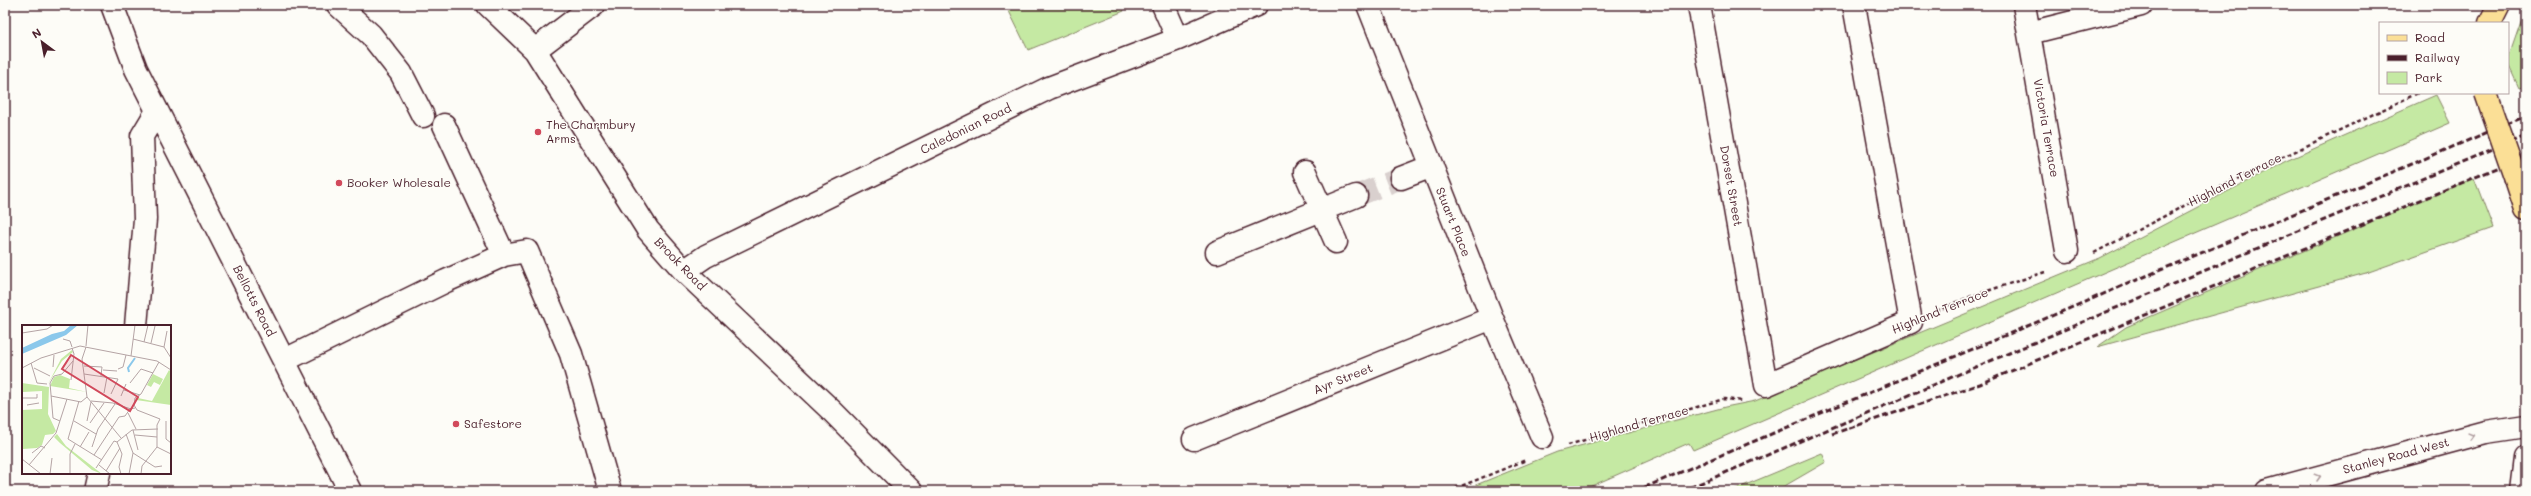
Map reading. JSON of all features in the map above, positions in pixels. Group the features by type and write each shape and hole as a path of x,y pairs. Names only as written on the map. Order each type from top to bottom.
{"main road":[{"path":"2490,22 2499,5"},
{"path":"2486,94 2526,209"}],"street":[{"name":"Bellotts Road","path":"112,5 136,69 285,360 350,491"},
{"path":"338,5 371,35 401,73 423,116"},
{"name":"Brook Road","path":"488,5 535,50 648,230 684,272 832,411 912,491"},
{"path":"535,50 594,5"},
{"path":"1163,5 1178,38"},
{"name":"Caledonian Road","path":"684,272 706,256 1049,88 1178,38 1256,5"},
{"name":"Stuart Place","path":"1368,5 1492,318 1542,437"},
{"name":"Dorset Street","path":"1699,5 1764,376"},
{"path":"1854,5 1911,322"},
{"name":"Victoria Terrace","path":"2024,5 2067,251"},
{"path":"2029,34 2141,5"},
{"path":"136,325 145,219 142,136 157,111"},
{"path":"444,125 504,255"},
{"path":"1401,178 1432,166"},
{"path":"1305,172 1336,242"},
{"path":"1217,252 1356,196"},
{"path":"285,360 446,281 504,255 527,250 571,354 610,491"},
{"name":"Ayr Street","path":"1194,439 1492,318"},
{"name":"Highland Terrace","path":"1764,376 1911,322"},
{"name":"Stanley Road West","path":"2267,491 2486,432 2526,426"},
{"path":"2522,491 2526,458"},
{"path":"95,491 99,474"}],"path":[{"name":"Highland Terrace","path":"2089,255 2285,155 2416,94"},
{"name":"Highland Terrace","path":"1911,322 1972,296 2054,269"},
{"name":"Highland Terrace","path":"1562,447 1724,400 1744,401 1764,376"},
{"path":"1449,491 1533,457"}],"green space":[{"path":"1006,5 1121,5 1124,11 1028,50"},
{"path":"2526,7 2526,86 2519,88 2509,66 2509,56"},
{"path":"2436,95 2450,123 1693,450 1689,443 1580,491 1461,491 1557,452 1725,407 1755,401 2100,258 2286,161"},
{"path":"2474,178 2493,228 2366,273 2097,347 2126,327"},
{"path":"1822,453 1826,462 1776,491 1731,491"}],"tunnel":[{"path":"1356,196 1401,178"}],"railway":[{"path":"1636,491 2526,116"},
{"path":"1682,491 2526,135"},
{"path":"1832,434 1980,384 2526,156"}],"place":[{"name":"The Charmbury Arms","path":"538,132"},
{"name":"Booker Wholesale","path":"339,183"},
{"name":"Safestore","path":"456,424"}]}
